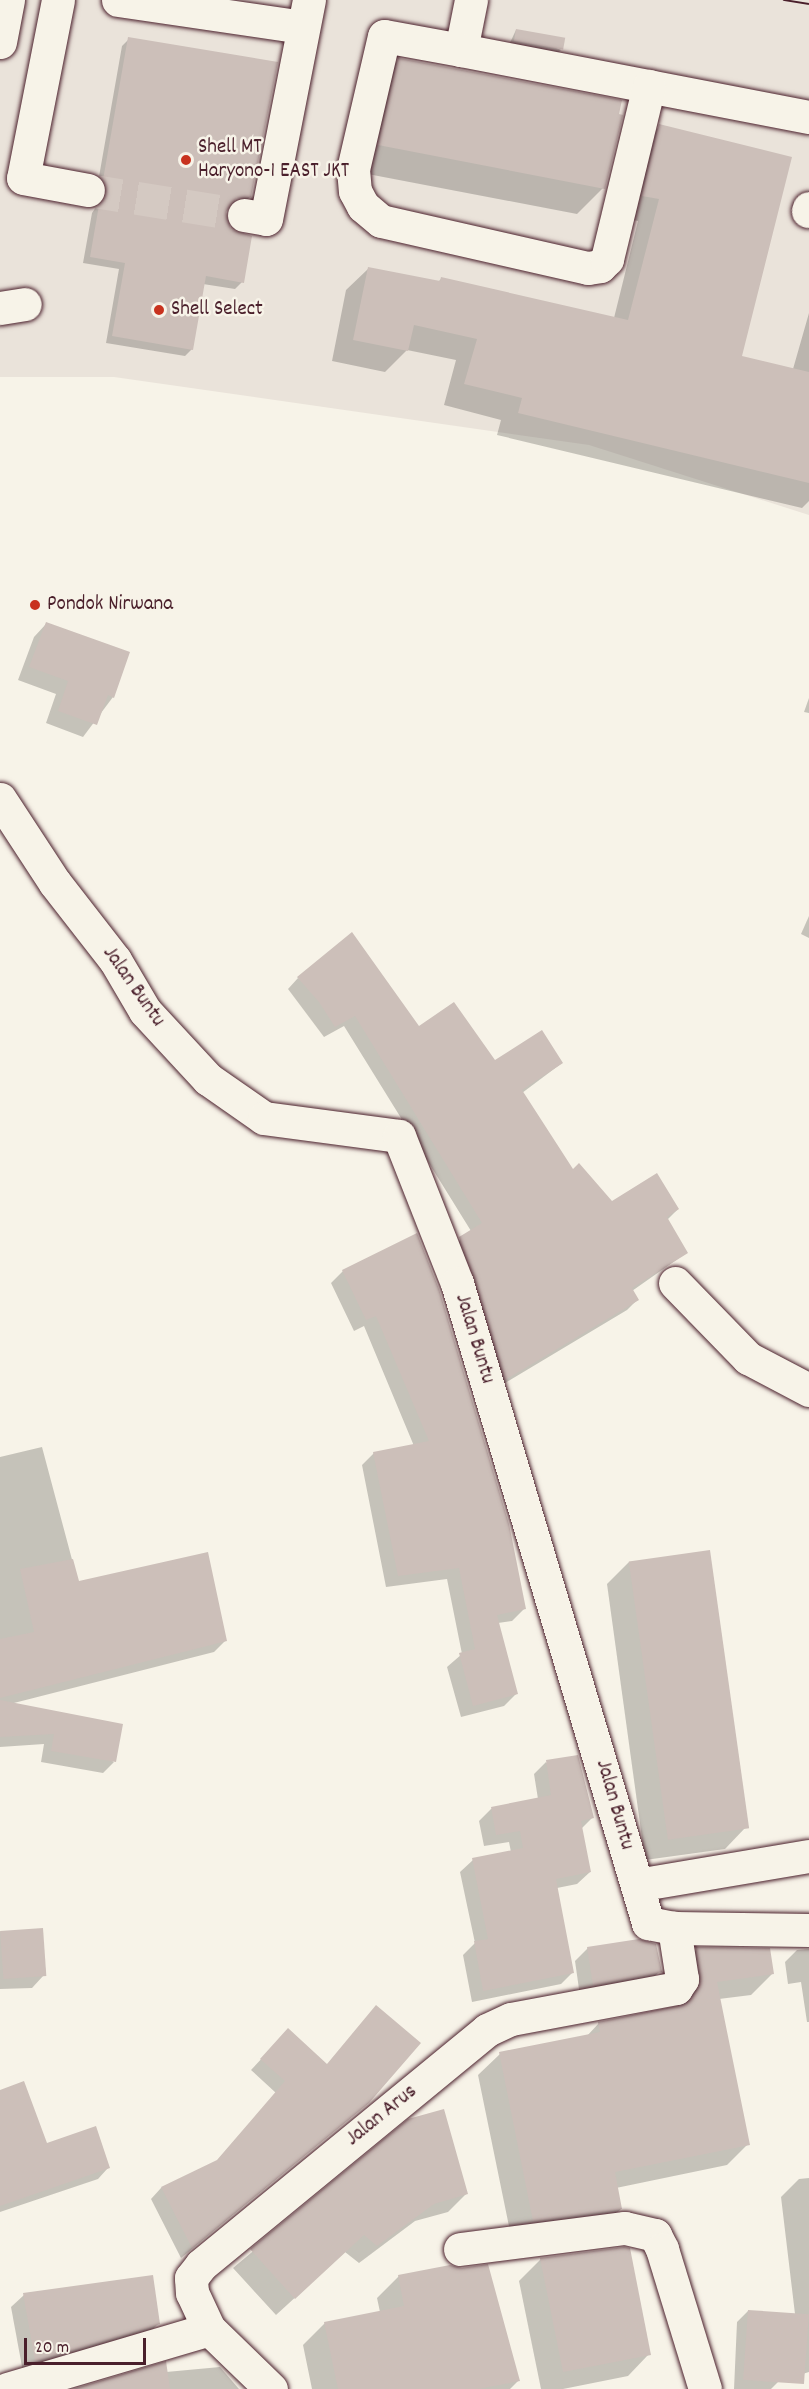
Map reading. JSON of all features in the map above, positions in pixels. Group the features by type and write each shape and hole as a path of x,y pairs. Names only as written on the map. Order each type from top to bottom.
{"street":[{"path":"0,42 8,0"},
{"path":"58,0 23,178 88,190"},
{"path":"118,0 306,14 266,219 244,215"},
{"path":"461,50 471,0"},
{"path":"649,86 607,259 600,266 588,268 381,221 363,206 355,191 353,169 384,36 461,50 649,86 809,117"},
{"name":"Jalan Buntu","path":"0,798 55,882 115,960 145,1011 208,1079 264,1118 399,1136 460,1294 648,1923 674,1928 809,1930"},
{"path":"675,1283 748,1358 809,1390"},
{"path":"637,1886 809,1856"},
{"name":"Jalan Arus","path":"271,2389 209,2329 192,2293 191,2278 201,2265 487,2030 511,2019 676,1988 682,1979 674,1928"},
{"path":"460,2249 625,2228 655,2235 662,2249 705,2389"},
{"path":"7,2389 209,2329"}],"shaded area":[{"path":"0,0 809,0 809,515 589,445 114,377 0,377"}],"building":[{"path":"516,29 565,38 563,50 514,41"},
{"name":"Shell MT Haryono-1 EAST JKT","path":"128,37 278,62 251,197 237,198 226,212 231,229 252,236 244,283 206,276 193,350 112,336 125,263 90,257 99,205 106,193 103,180"},
{"path":"398,58 622,100 619,114 623,115 605,189 378,145"},
{"path":"659,124 792,157 742,356 809,372 809,483 518,413 522,398 464,384 477,339 414,325 408,351 353,340 368,267 440,281 441,277 628,320 659,199 642,196"},
{"path":"46,622 130,652 114,698 108,695 97,725 58,711 68,681 29,667"},
{"path":"352,932 419,1026 454,1002 495,1060 542,1030 563,1063 522,1090 573,1169 579,1163 612,1201 657,1173 679,1209 667,1217 688,1253 632,1288 639,1300 505,1380 459,1237 482,1223 355,1016 335,1027 319,1002 297,977"},
{"path":"417,1233 439,1289 509,1524 526,1609 497,1615 518,1694 473,1706 459,1653 475,1649 459,1568 398,1576 373,1452 429,1441 376,1316 366,1320 342,1270"},
{"path":"710,1550 749,1828 668,1840 629,1561"},
{"path":"208,1552 227,1641 0,1698 0,1639 34,1632 20,1569 73,1559 79,1581"},
{"path":"0,1700 123,1724 116,1762 51,1751 54,1734 0,1737"},
{"path":"578,1755 594,1818 581,1821 591,1872 556,1879 574,1973 483,1991 474,1941 488,1939 472,1858 523,1848 520,1831 496,1835 491,1807 551,1795 546,1760"},
{"path":"43,1928 46,1976 3,1979 0,1931"},
{"path":"639,1939 656,1944 662,1972 593,1985 587,1947"},
{"path":"696,1947 770,1948 774,1974 717,1982 750,2145 615,2172 622,2209 533,2221 499,2052 600,2032 598,2022 686,2004 698,1989 700,1977"},
{"path":"376,2005 421,2043 369,2103 192,2248 161,2187 217,2160 285,2081 260,2059 288,2028 327,2064"},
{"path":"24,2081 47,2143 96,2126 110,2168 0,2206 0,2090"},
{"path":"444,2109 468,2194 434,2204 377,2246 364,2235 295,2299 250,2249 408,2119"},
{"path":"630,2248 651,2355 563,2372 540,2258"},
{"path":"488,2264 520,2381 478,2389 338,2389 324,2322 404,2306 398,2275 450,2265 462,2268"},
{"path":"153,2275 160,2324 35,2361 23,2293"},
{"path":"748,2310 809,2314 804,2384 743,2380"},
{"path":"166,2361 170,2389 73,2389"}],"tunnel":[{"path":"88,190 244,215"}],"tram line":[{"path":"784,0 809,4"}],"place":[{"name":"Shell MT Haryono-1 EAST JKT","path":"186,160"},
{"name":"Shell Select","path":"159,310"},
{"name":"Pondok Nirwana","path":"35,605"}]}
